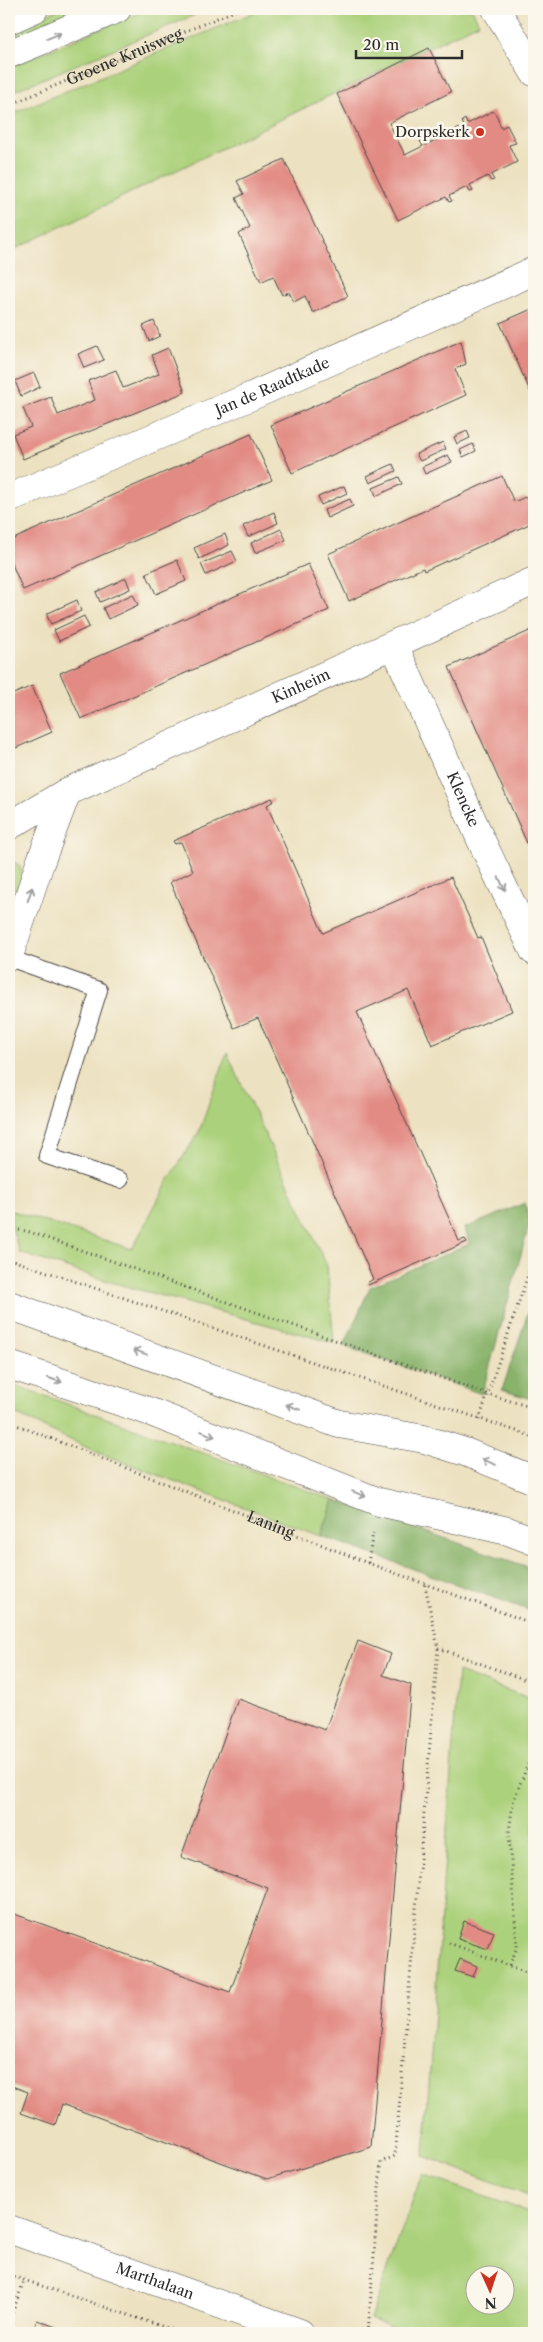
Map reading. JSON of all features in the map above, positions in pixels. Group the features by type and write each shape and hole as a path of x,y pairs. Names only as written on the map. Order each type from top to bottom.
{"street":[{"path":"9,20 34,9"},
{"path":"9,54 117,9"},
{"path":"496,9 534,72"},
{"name":"Jan de Raadtkade","path":"9,498 245,398 534,271"},
{"name":"Kinheim","path":"9,826 67,792 534,581"},
{"name":"Klencke","path":"394,645 481,840 534,951"},
{"path":"9,957 40,863 67,792"},
{"path":"9,1305 338,1424 424,1439 465,1452 534,1480"},
{"path":"9,1365 148,1411 379,1502 508,1531 534,1541"},
{"name":"Marthalaan","path":"9,2229 300,2333"}],"lane":[{"path":"9,957 99,990 47,1156 120,1180"}],"path":[{"name":"Groene Kruisweg","path":"9,105 239,9"},
{"path":"9,1229 27,1231 488,1394 534,1408"},
{"path":"479,1418 534,1257"},
{"path":"9,1259 534,1437"},
{"name":"Laning","path":"9,1422 425,1585 534,1624"},
{"path":"368,2333 381,2162 395,2156 438,1648 425,1585"},
{"path":"438,1648 534,1683"},
{"path":"510,1965 517,1947 509,1832 513,1802 534,1749"},
{"path":"449,1943 534,1975"},
{"path":"9,2276 182,2333"},
{"path":"9,2322 24,2281"}],"green space":[{"path":"59,9 95,9 9,45 9,30"},
{"path":"148,9 209,9 9,93 9,67"},
{"path":"262,9 472,9 479,23 9,252 9,115"},
{"path":"9,859 19,865 23,875 9,910"},
{"path":"227,1053 327,1266 334,1343 111,1282 20,1253 9,1218 9,1210 132,1249 168,1181 199,1132"},
{"path":"525,1203 530,1222 482,1394 344,1346 370,1287 469,1244 465,1228"},
{"path":"534,1295 534,1400 502,1390"},
{"path":"9,1383 334,1500 321,1536 94,1451 9,1411"},
{"path":"334,1500 534,1569 534,1612 321,1536"},
{"path":"458,1672 534,1700 534,2197 424,2156"},
{"path":"422,2174 534,2214 534,2333 407,2333 370,2319"}],"building":[{"name":"Dorpskerk","path":"429,48 451,92 389,123 405,155 423,146 420,141 424,140 426,145 444,136 441,130 444,129 447,134 464,126 462,121 465,119 467,124 493,111 501,128 507,125 516,143 509,145 517,162 491,175 494,180 491,181 488,176 470,185 473,191 470,192 467,187 449,196 452,201 449,202 446,197 398,220 337,94"},
{"path":"284,159 348,296 313,313 305,296 294,302 289,292 282,295 273,276 261,282 239,234 250,228 236,198 244,194 237,181"},
{"path":"534,308 534,400 500,323"},
{"path":"154,321 160,336 149,341 143,326"},
{"path":"461,341 466,364 455,369 466,395 292,473 271,425"},
{"path":"97,346 104,360 84,368 78,354"},
{"path":"168,348 185,392 23,459 13,434 31,427 23,408 51,397 58,415 95,400 88,381 116,370 123,388 159,374 152,355"},
{"path":"34,373 40,387 21,396 15,381"},
{"path":"467,431 470,438 457,444 454,437"},
{"path":"251,434 272,480 23,590 9,557 9,541"},
{"path":"443,442 446,449 420,461 416,454"},
{"path":"473,444 476,451 463,457 460,450"},
{"path":"448,455 452,462 425,474 422,467"},
{"path":"393,464 396,471 370,483 367,476"},
{"path":"502,476 514,502 525,497 534,509 534,522 424,571 423,568 349,601 328,554"},
{"path":"399,477 402,484 376,496 373,488"},
{"path":"344,486 347,493 321,505 318,497"},
{"path":"350,499 353,506 327,518 324,510"},
{"path":"274,512 278,523 248,537 243,526"},
{"path":"281,529 286,540 255,553 251,543"},
{"path":"225,534 229,545 199,559 194,548"},
{"path":"232,551 237,561 206,575 201,564"},
{"path":"177,560 186,581 156,594 146,573"},
{"path":"308,564 329,610 81,719 60,673"},
{"path":"126,578 130,589 100,602 96,592"},
{"path":"133,594 138,605 108,619 103,608"},
{"path":"77,600 81,611 51,624 46,614"},
{"path":"84,616 89,627 59,641 54,630"},
{"path":"534,629 534,859 449,667"},
{"path":"32,686 52,732 9,751 9,696"},
{"path":"272,798 274,801 267,805 323,933 451,877 478,938 481,937 512,1011 432,1045 408,990 357,1012 459,1241 465,1239 467,1242 368,1285 367,1283 373,1279 258,1018 234,1028 170,882 193,871 181,842 175,844 173,841"},
{"path":"358,1641 391,1654 383,1675 411,1685 371,2147 267,2179 62,2104 55,2125 21,2113 28,2092 9,2085 9,1912 230,1992 268,1888 181,1857 238,1699 325,1730"},
{"path":"464,1921 494,1932 488,1949 458,1939"},
{"path":"460,1959 477,1966 473,1977 455,1971"},
{"path":"37,2320 72,2333 32,2333"}],"place":[{"name":"Dorpskerk","path":"480,132"}]}
